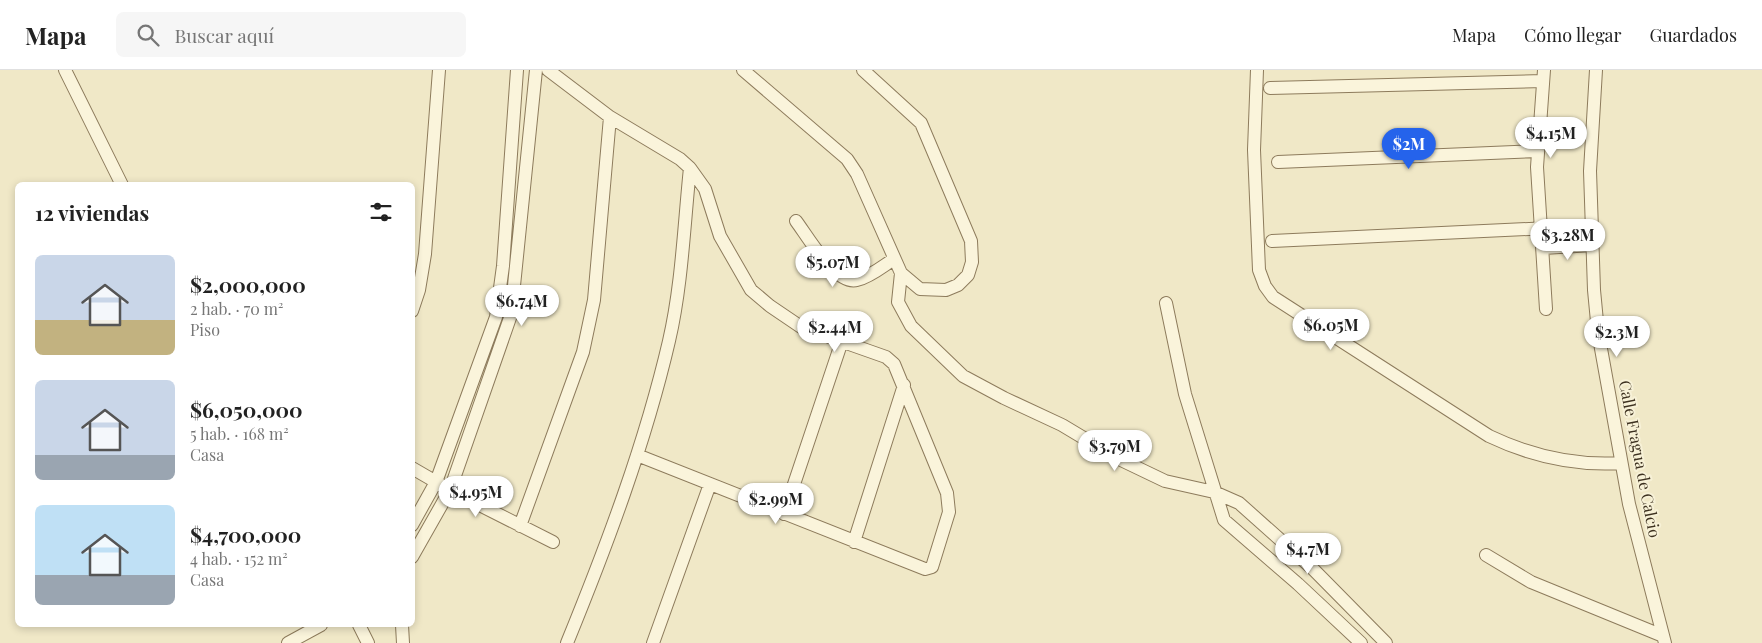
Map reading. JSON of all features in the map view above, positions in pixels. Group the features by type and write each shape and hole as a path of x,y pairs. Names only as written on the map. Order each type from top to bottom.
{"street":[{"path":"65,70 121,182"},
{"path":"415,303 420,290 425,254 439,70"},
{"path":"415,520 436,482 496,317 503,266 517,70"},
{"path":"415,552 450,490 511,315 536,70"},
{"path":"548,70 610,117 680,158 690,168 705,189 720,236 751,290 770,306 801,327 886,357 894,364 950,503 949,512 932,567 925,569 637,455"},
{"path":"743,70 847,159 857,174 901,273 920,289 946,290 958,285 968,275 972,262 971,241 921,123 862,70"},
{"path":"1257,70 1254,150 1259,270 1265,286 1273,297 1490,436 1514,448 1554,459 1595,465 1621,463"},
{"name":"Calle Fragua de Calcio","path":"1596,70 1590,171 1598,332 1621,463 1664,640"},
{"path":"1270,88 1544,76 1538,151 1546,309"},
{"path":"520,526 583,352 594,300 610,117"},
{"path":"1278,162 1538,151"},
{"path":"567,643 593,578 637,455 669,341 676,304 690,168"},
{"path":"796,221 834,271 848,281 858,280 894,259"},
{"path":"1272,240 1592,226"},
{"path":"1542,248 1593,245"},
{"path":"901,273 898,302 911,326 963,376 1004,398 1062,425 1117,458 1165,481 1214,492 1239,503 1313,569 1386,643"},
{"path":"1166,303 1185,394 1224,520 1360,643"},
{"path":"784,514 842,341"},
{"path":"854,542 904,385"},
{"path":"415,470 450,490 554,542"},
{"path":"653,643 710,484"},
{"path":"1486,555 1532,582 1664,640"},
{"path":"288,643 318,627"},
{"path":"360,627 368,643"},
{"path":"402,627 403,643"}]}
